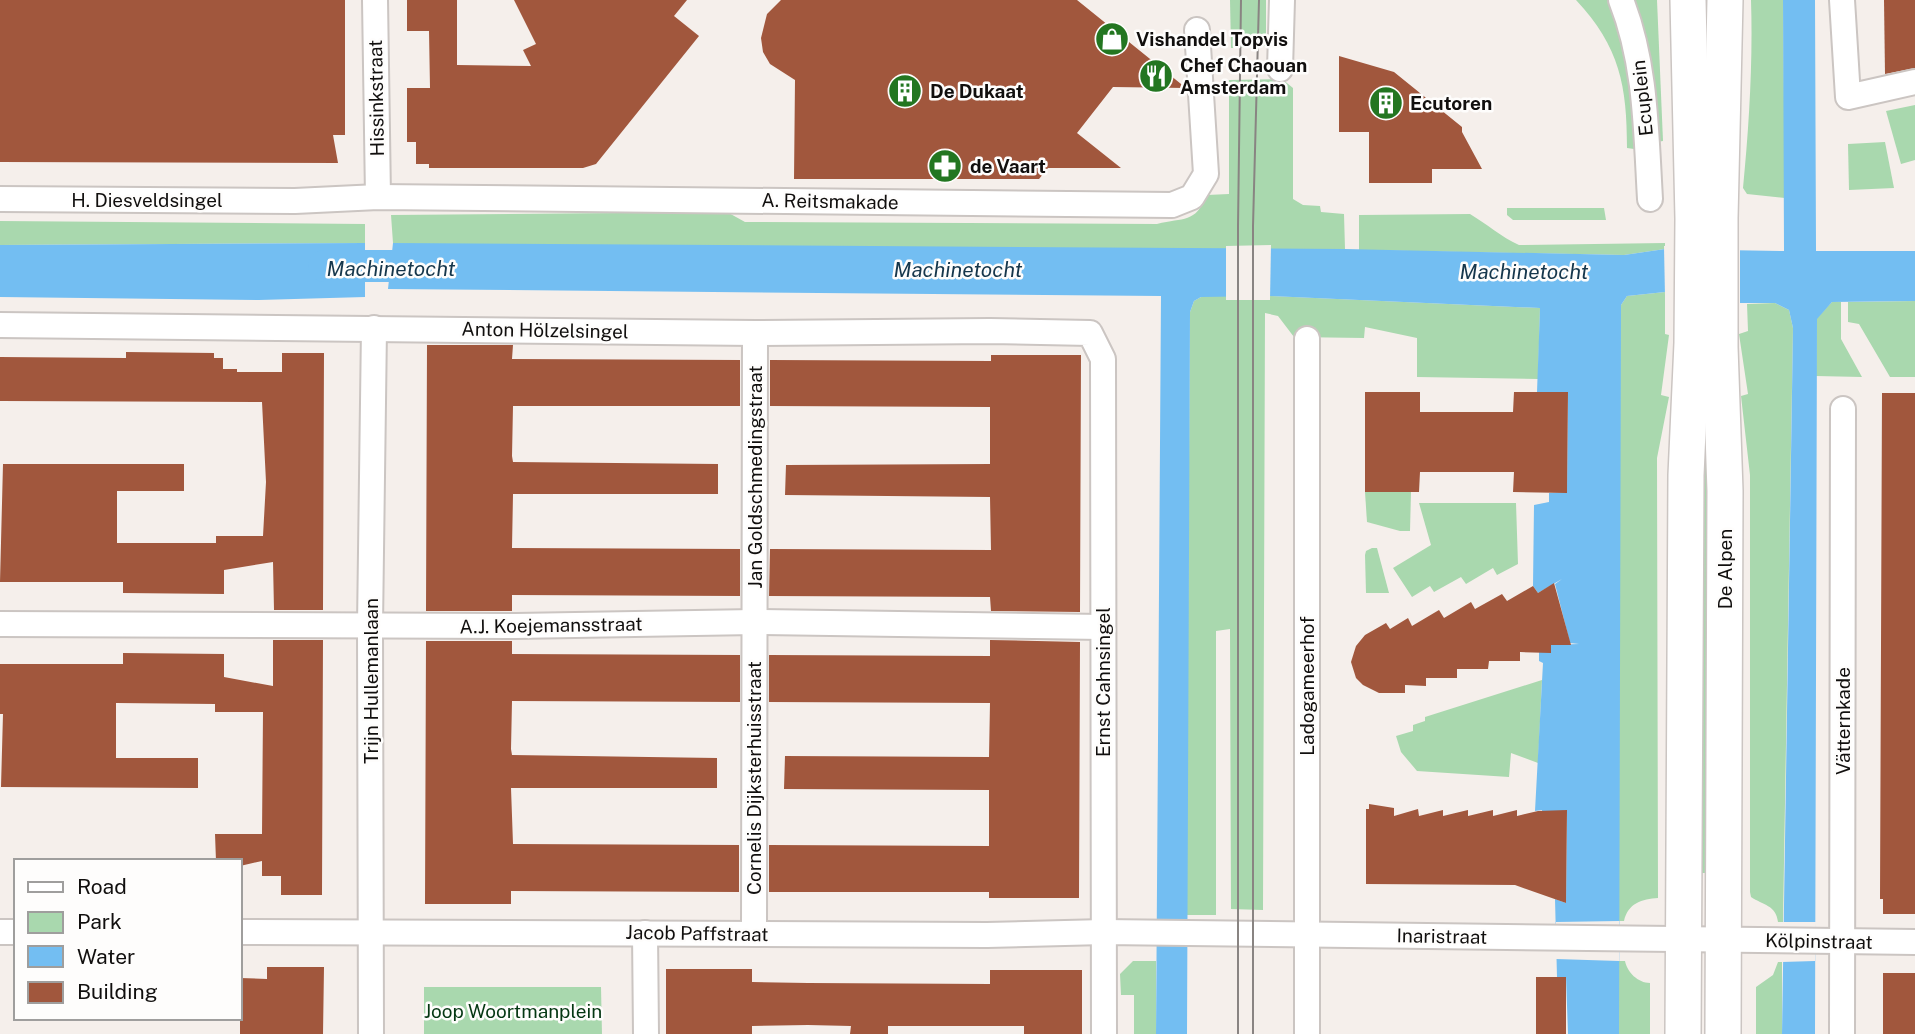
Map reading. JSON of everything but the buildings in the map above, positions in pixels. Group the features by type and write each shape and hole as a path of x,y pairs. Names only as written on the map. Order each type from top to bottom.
{"main road":[{"path":"1688,0 1706,209"},
{"path":"1706,209 1725,0"},
{"name":"De Alpen","path":"1706,209 1706,345 1725,491 1723,1034"},
{"name":"De Alpen","path":"1683,1034 1686,475 1706,345"}],"street":[{"name":"Hissinkstraat","path":"375,0 378,197"},
{"path":"1280,69 1282,0"},
{"name":"Ecuplein","path":"1621,0 1632,27 1639,64 1650,199"},
{"path":"1842,0 1848,97 1915,82"},
{"name":"A. Reitsmakade","path":"295,201 378,197 1172,205 1192,197 1206,174 1197,30"},
{"name":"H. Diesveldsingel","path":"0,199 295,201"},
{"name":"Anton Hölzelsingel","path":"0,325 755,333 1090,333"},
{"name":"Trijn Hullemanlaan","path":"371,1034 370,626 374,328"},
{"name":"Jan Goldschmedingstraat","path":"755,333 755,622"},
{"name":"Ernst Cahnsingel","path":"1090,333 1103,359 1104,1034"},
{"name":"Ladogameerhof","path":"1307,339 1307,1034"},
{"name":"Vätternkade","path":"1842,1034 1832,941 1843,409"},
{"name":"A.J. Koejemansstraat","path":"0,624 515,626 755,622 1103,627"},
{"name":"Cornelis Dijksterhuisstraat","path":"754,934 755,622"},
{"name":"Jacob Paffstraat","path":"242,932 1202,933"},
{"path":"645,933 646,1034"},
{"name":"Inaristraat","path":"1202,933 1683,939"},
{"path":"1683,939 1723,939"},
{"name":"Kölpinstraat","path":"1723,939 1915,942"}],"green space":[{"path":"1230,0 1266,0 1266,46 1231,48"},
{"path":"1576,0 1614,0 1622,19 1641,150 1627,148 1625,105 1618,68 1603,34"},
{"path":"1628,0 1657,0 1663,141 1650,143"},
{"path":"1751,0 1783,0 1785,198 1747,194 1743,188 1750,94"},
{"path":"1282,79 1293,88 1293,199 1303,205 1320,206 1321,212 1344,214 1345,249 1271,249 1271,296 1540,308 1538,379 1417,377 1417,338 1365,327 1364,338 1294,337 1278,316 1265,313 1263,910 1231,909 1230,629 1216,631 1216,915 1186,915 1190,312 1194,301 1201,297 393,243 391,215 727,212 745,222 1157,224 1188,218 1198,211 1207,195 1229,194 1229,80"},
{"path":"1915,105 1915,160 1901,164 1886,111"},
{"path":"1885,142 1894,188 1849,190 1848,144"},
{"path":"1507,208 1604,208 1606,220 1513,220 1507,215"},
{"path":"1470,214 1519,245 1665,243 1665,249 1624,255 1359,250 1359,215"},
{"path":"0,221 365,224 365,243 0,245"},
{"path":"1665,292 1665,334 1669,335 1661,395 1669,397 1657,458 1658,898 1637,903 1629,910 1624,921 1619,921 1619,323 1621,305 1627,296"},
{"path":"1915,301 1915,377 1890,377 1859,324 1848,322 1848,302"},
{"path":"1832,302 1841,302 1841,339 1862,377 1816,376 1817,318"},
{"path":"1775,303 1789,310 1793,328 1783,922 1778,922 1775,912 1751,897 1750,892 1750,475 1741,396 1748,394 1739,334 1748,331 1747,304"},
{"path":"1706,351 1714,873 1693,873"},
{"path":"1365,492 1411,492 1410,531 1367,522"},
{"path":"1419,503 1516,503 1518,564 1497,575 1493,568 1466,584 1461,577 1434,592 1430,586 1412,597 1393,568 1431,545"},
{"path":"1377,548 1389,593 1366,593 1365,555 1366,551"},
{"path":"1542,680 1538,763 1511,753 1509,777 1417,771 1401,752 1396,736 1413,731 1413,725 1425,721 1425,717"},
{"path":"1133,961 1156,961 1156,1034 1134,1034 1134,995 1121,995 1120,974"},
{"path":"1619,961 1625,961 1637,979 1650,983 1650,1034 1619,1034"},
{"path":"1778,962 1782,962 1782,1034 1756,1034 1756,987 1773,975"},
{"name":"Joop Woortmanplein","path":"424,987 601,987 602,1034 424,1034"}],"water":[{"path":"1783,0 1815,0 1816,251 1915,251 1915,301 1832,302 1817,319 1815,1034 1782,1034 1793,328 1789,310 1775,303 1703,303 1665,292 1627,296 1621,305 1619,1034 1568,1034 1566,977 1557,977 1555,899 1566,903 1567,810 1542,816 1542,810 1535,811 1543,663 1539,661 1539,652 1551,645 1579,644 1570,643 1555,584 1562,579 1538,593 1533,586 1534,505 1549,502 1549,493 1567,492 1568,393 1537,392 1540,308 1270,296 1201,297 1194,301 1190,312 1187,1034 1156,1034 1161,296 388,289 393,243 1345,249 1624,255 1665,249 1784,251"},
{"path":"365,243 365,297 259,300 0,297 0,245"}],"pier":[{"path":"1271,245 1270,300 1226,300 1226,246"},
{"path":"1664,246 1740,247 1740,307 1702,306 1665,296"},
{"path":"1619,921 1619,961 1556,959 1556,922"},
{"path":"1783,922 1816,922 1815,961 1782,962"}],"waterway":[{"name":"Machinetocht","path":"324,266 433,266"}],"tram line":[{"path":"1238,1034 1238,226 1241,0"},
{"path":"1253,1034 1253,226 1259,0"}],"place":[{"name":"Vishandel Topvis","path":"1112,39"},
{"name":"Chef Chaouan Amsterdam","path":"1156,76"},
{"name":"De Dukaat","path":"905,91"},
{"name":"Ecutoren","path":"1386,103"},
{"name":"de Vaart","path":"945,166"}]}
